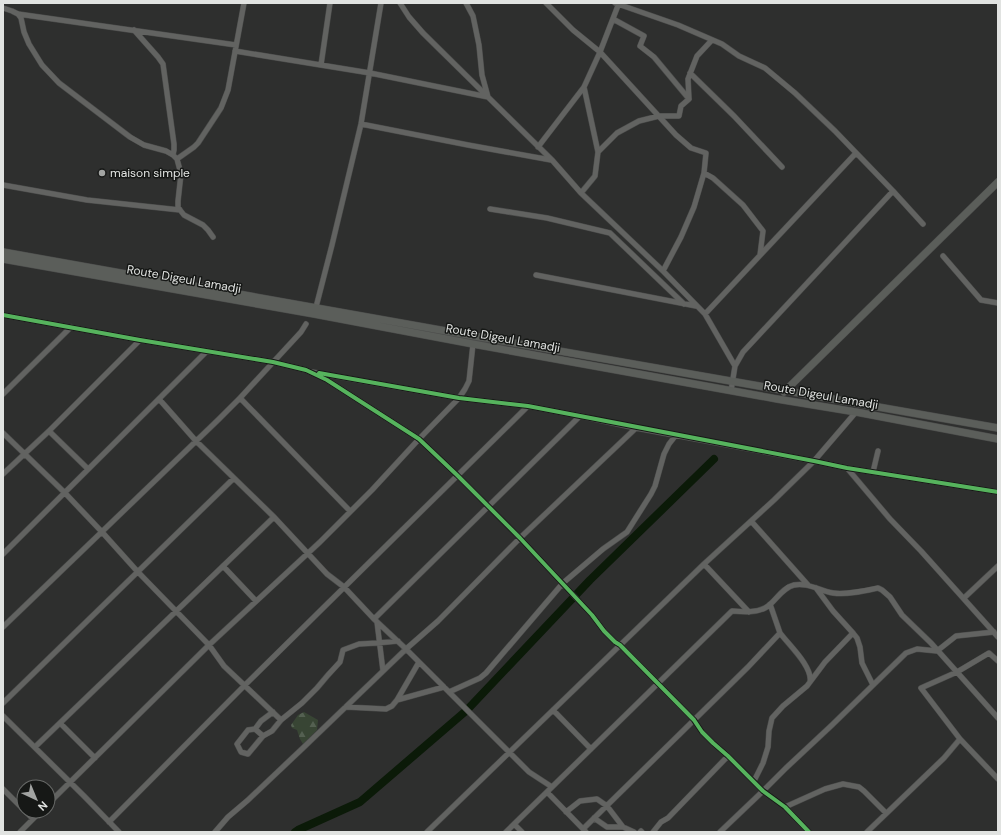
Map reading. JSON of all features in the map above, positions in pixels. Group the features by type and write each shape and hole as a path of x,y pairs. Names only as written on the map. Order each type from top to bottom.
{"main road":[{"path":"777,399 998,182"},
{"name":"Route Digeul Lamadji","path":"3,252 315,311 473,344 856,412 998,439"},
{"name":"Route Digeul Lamadji","path":"3,259 998,428"}],"street":[{"path":"175,157 194,147 198,143 221,108 228,90 244,3"},
{"path":"321,65 330,3"},
{"path":"315,311 362,124 382,3"},
{"path":"400,3 422,32 552,160 581,193 663,271 705,314 735,366"},
{"path":"466,3 473,16 479,45 482,75 488,97"},
{"path":"546,3 573,30 600,52 676,135 691,148 706,153 704,173 694,207 681,237 663,271"},
{"path":"538,147 584,87 600,52 618,3 678,25 722,44 739,56 765,68 795,93 835,131 923,224"},
{"path":"3,8 18,14 134,30 236,48 488,97"},
{"path":"18,14 21,18 24,32 29,44 42,65 59,82 130,137 144,145 166,152 175,157"},
{"path":"613,19 644,36 640,46 654,56 689,99"},
{"path":"134,30 163,64 175,157 181,174 178,207 184,215 203,225 213,237"},
{"path":"689,99 688,79 698,56 712,40"},
{"path":"690,74 734,116 782,167"},
{"path":"581,193 595,176 598,152 584,87"},
{"path":"598,152 617,133 639,121 659,116 678,116 681,106 689,99"},
{"path":"362,124 552,160"},
{"path":"705,314 856,153"},
{"path":"704,173 713,178 743,205 763,231 760,255"},
{"path":"3,184 87,200 180,210"},
{"path":"731,391 735,366 743,352 893,191"},
{"path":"490,209 547,218 610,233 684,304"},
{"path":"943,256 981,300 998,303"},
{"path":"536,275 697,306"},
{"path":"3,315 273,362 306,370 458,398 528,406 636,428 814,460 847,468 998,492"},
{"path":"3,627 240,398 301,332 306,324"},
{"path":"3,394 71,327"},
{"path":"3,474 49,431 140,340"},
{"path":"56,796 209,645 308,553 372,490 458,398 465,389 469,380 473,344"},
{"path":"3,554 207,351"},
{"path":"306,370 327,380 419,439 520,538 592,615 604,631 620,645 694,720 702,732 763,791 785,807 809,832"},
{"path":"240,398 350,511"},
{"path":"158,399 196,441 274,517 327,574 344,587 375,621 398,641 529,772 552,787"},
{"path":"109,822 244,685 528,406"},
{"path":"427,832 704,564 814,460 856,412"},
{"path":"375,621 488,506 580,416"},
{"path":"215,832 228,817 248,800 406,649 438,621 520,538 636,428"},
{"path":"49,431 88,469"},
{"path":"3,433 65,492 137,571 209,645 224,666 281,720"},
{"path":"449,692 480,678 486,673 563,583 603,548 627,532 651,494 655,486 664,454 676,435"},
{"path":"873,472 878,451"},
{"path":"847,468 890,519 921,551 998,637"},
{"path":"3,703 234,478"},
{"path":"35,747 274,517"},
{"path":"751,521 808,586"},
{"path":"704,564 749,612"},
{"path":"223,566 256,601"},
{"path":"964,598 998,566"},
{"path":"506,832 732,611 749,612 762,609 770,604 788,587 795,585 808,586 832,593 850,593 878,588 882,590 890,597 902,615 931,643 998,718"},
{"path":"816,588 833,611 857,638 862,663 873,685"},
{"path":"770,604 780,633 804,663 811,679 810,682"},
{"path":"375,621 383,671"},
{"path":"720,832 832,726 903,656 910,651 917,649 938,651 956,636 994,632"},
{"path":"547,792 584,830 594,818 780,633"},
{"path":"754,781 764,763 772,718 783,706 808,686 825,662 853,633"},
{"path":"273,712 254,729 248,730 237,744 240,752 248,754 263,736 272,731 281,720 302,703 340,662 343,650 359,644 398,641"},
{"path":"998,661 989,653 957,672 921,688 960,739 998,779"},
{"path":"346,707 386,709 392,706 419,662"},
{"path":"397,700 444,687"},
{"path":"553,710 591,749"},
{"path":"3,716 71,782 119,832"},
{"path":"60,723 95,758"},
{"path":"254,729 263,736"},
{"path":"867,832 944,758 960,739"},
{"path":"653,832 661,822 668,818 728,756"},
{"path":"785,807 826,788 844,784 859,787 886,813"},
{"path":"3,789 16,801"},
{"path":"566,812 580,801 597,799 606,806 623,827 634,832"},
{"path":"594,818 607,827 623,827"},
{"path":"20,832 33,819"},
{"path":"514,824 522,832"}],"green space":[{"path":"304,712 318,720 317,730 303,744 297,730 292,728 291,725 298,715"}],"waterway":[{"path":"295,832 360,802 467,710 590,580 714,459"}],"cycle path":[{"path":"3,315 273,362 306,370 327,380 419,439 520,538 592,615 604,631 620,645 694,720 702,732 763,791 785,807 809,832"},
{"path":"319,373 459,398 528,406 847,468 998,492"}],"place":[{"name":"maison simple","path":"102,173"}]}
